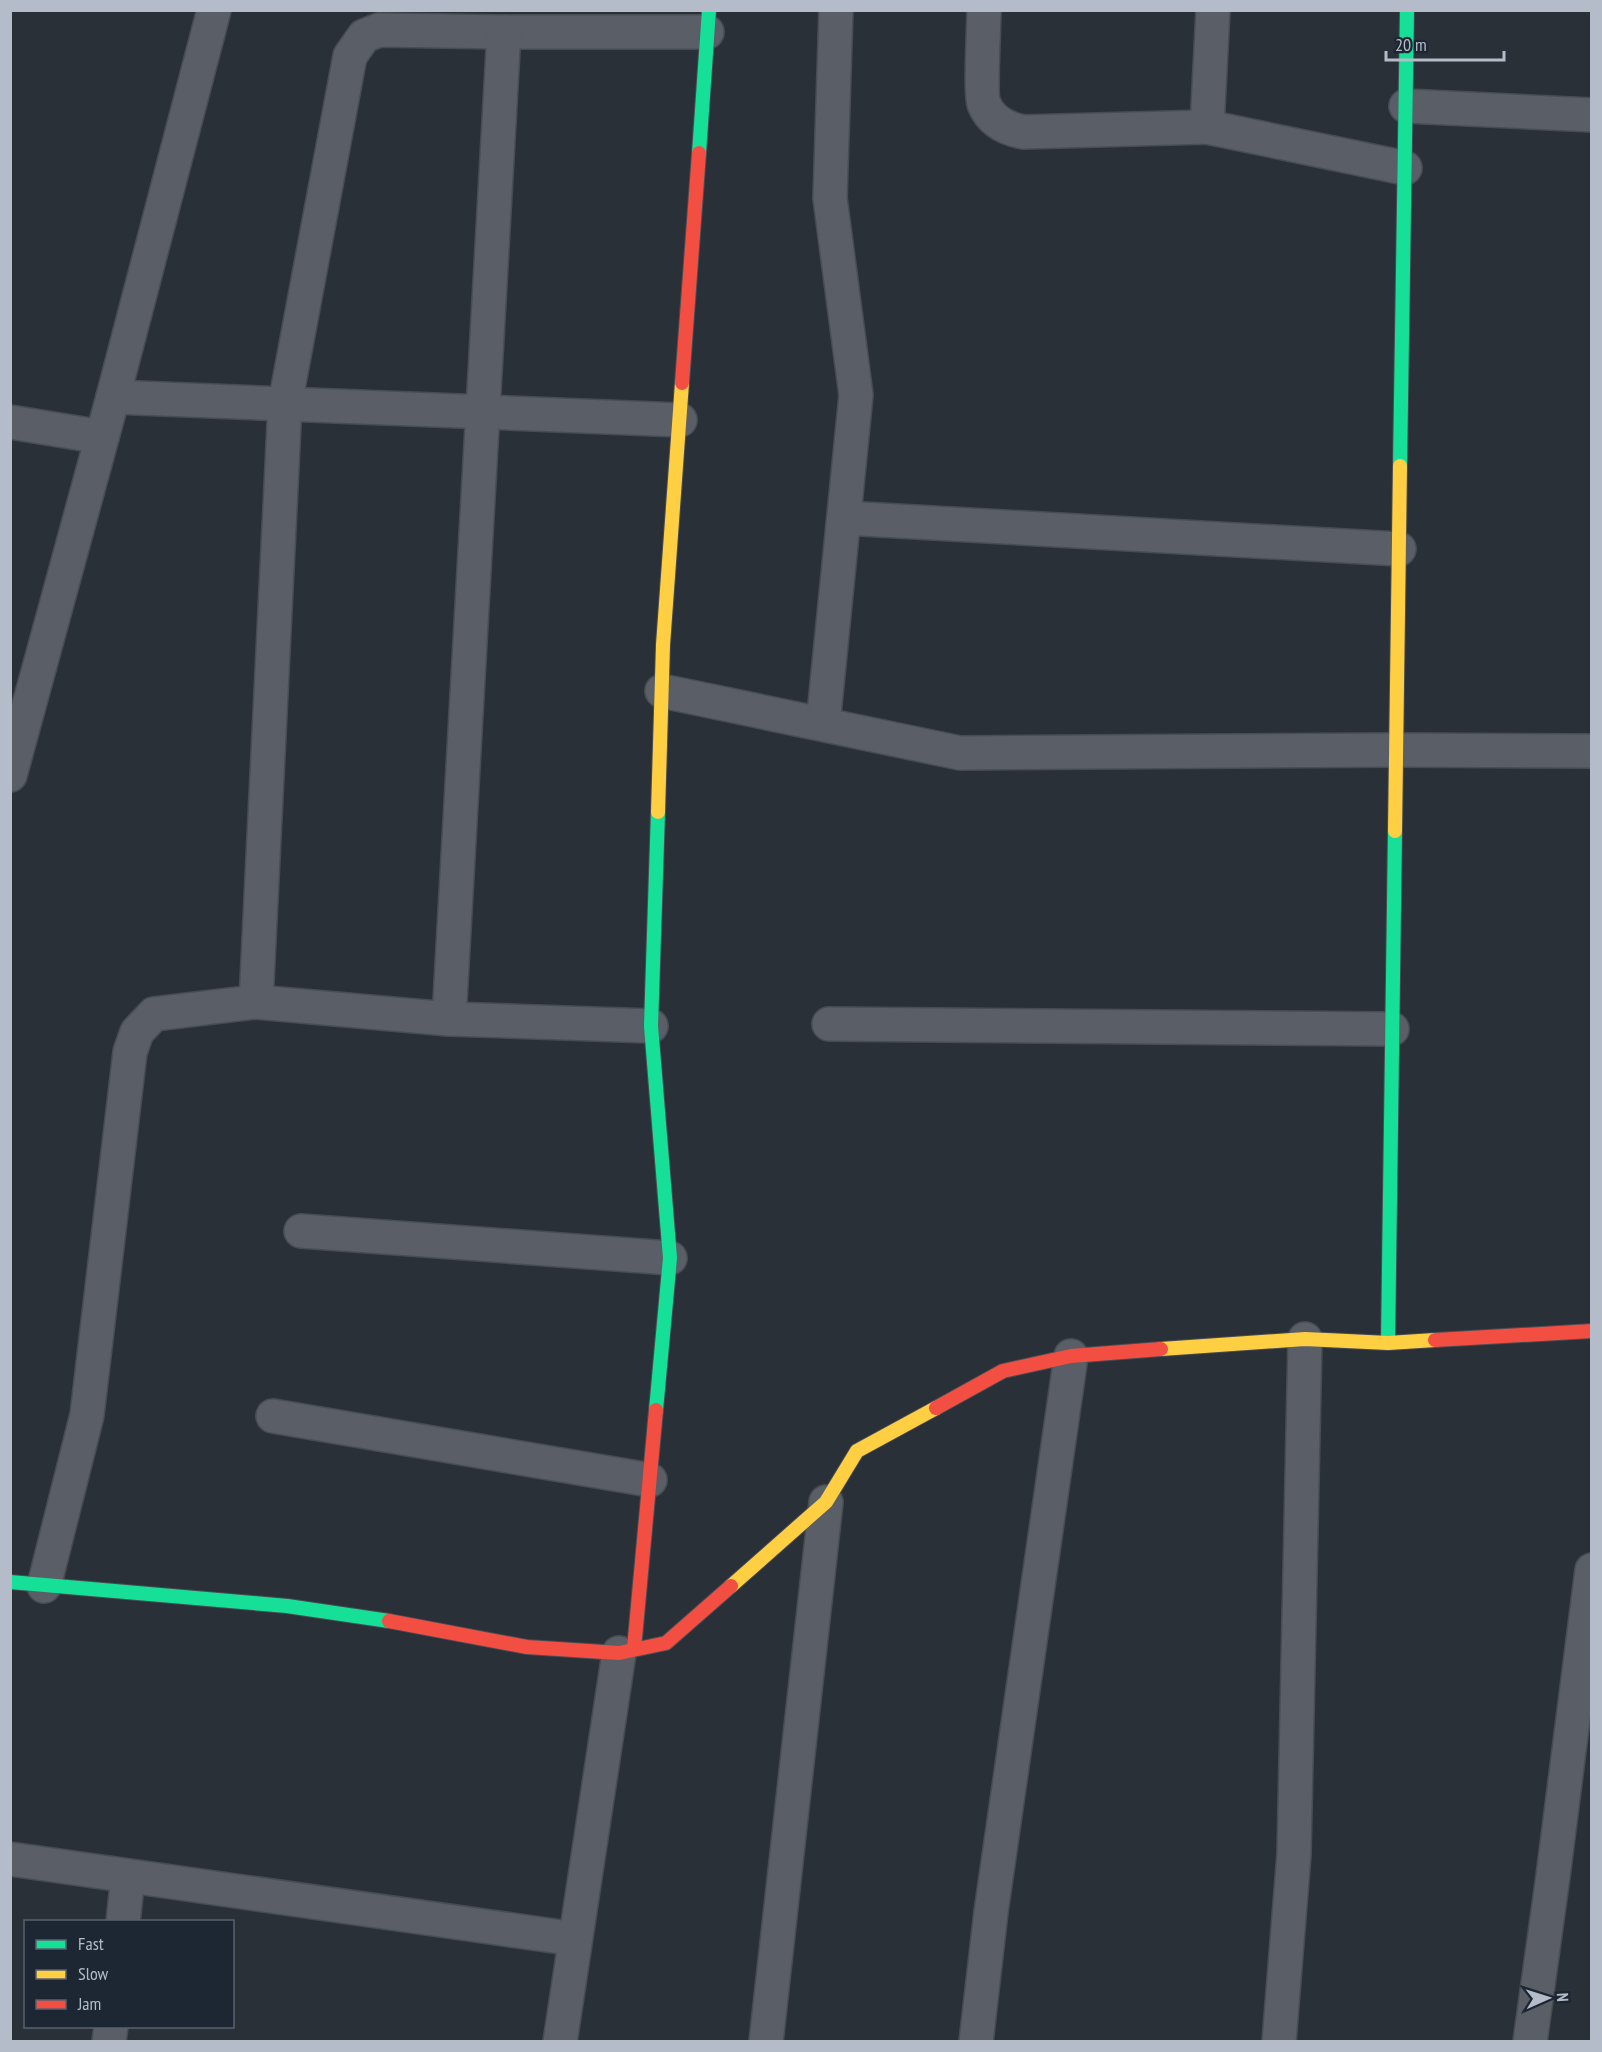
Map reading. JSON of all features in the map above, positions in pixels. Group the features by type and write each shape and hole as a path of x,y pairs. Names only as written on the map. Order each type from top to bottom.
{"street":[{"path":"10,776 113,397 214,10"},
{"path":"823,724 856,395 830,198 836,10"},
{"path":"984,10 983,102 995,119 1009,129 1024,132 1207,127 1405,168"},
{"path":"1207,127 1212,10"},
{"path":"1388,1343 1407,10"},
{"path":"255,1002 285,404 350,56 364,36 379,30 504,32 708,21 662,691 651,1026 670,1258 650,1480 627,1651 575,1939 560,2042"},
{"path":"449,1019 504,32"},
{"path":"1406,106 1592,115"},
{"path":"113,397 680,420"},
{"path":"10,422 102,437"},
{"path":"844,518 1399,549"},
{"path":"662,691 960,753 1592,751"},
{"path":"44,1586 87,1415 130,1052 137,1032 154,1014 255,1002 449,1019 651,1026"},
{"path":"829,1024 1392,1029"},
{"path":"301,1231 670,1258"},
{"path":"10,1582 286,1606 413,1624 527,1647 627,1651 666,1643 826,1502 857,1451 1003,1371 1071,1356 1305,1339 1388,1343 1592,1331"},
{"path":"1279,2042 1294,1854 1305,1339"},
{"path":"976,2042 991,1912 1071,1356"},
{"path":"273,1416 650,1480"},
{"path":"766,2042 826,1502"},
{"path":"1530,2042 1592,1570"},
{"path":"10,1859 575,1939"},
{"path":"123,1920 128,1876"}],"traffic: fast":[{"path":"699,153 709,10"},
{"path":"1400,466 1407,10"},
{"path":"656,1410 670,1258 651,1026 658,812"},
{"path":"1388,1343 1395,831"},
{"path":"10,1582 287,1606 389,1621"}],"traffic: slow":[{"path":"658,812 663,645 682,383"},
{"path":"1395,831 1400,466"},
{"path":"1161,1349 1305,1339 1388,1343 1435,1340"},
{"path":"731,1586 826,1502 857,1451 936,1408"}],"traffic: jam":[{"path":"682,383 699,153"},
{"path":"1435,1340 1592,1331"},
{"path":"936,1408 1003,1371 1071,1356 1161,1349"},
{"path":"634,1649 656,1410"},
{"path":"389,1621 527,1647 619,1653 666,1643 731,1586"}]}
